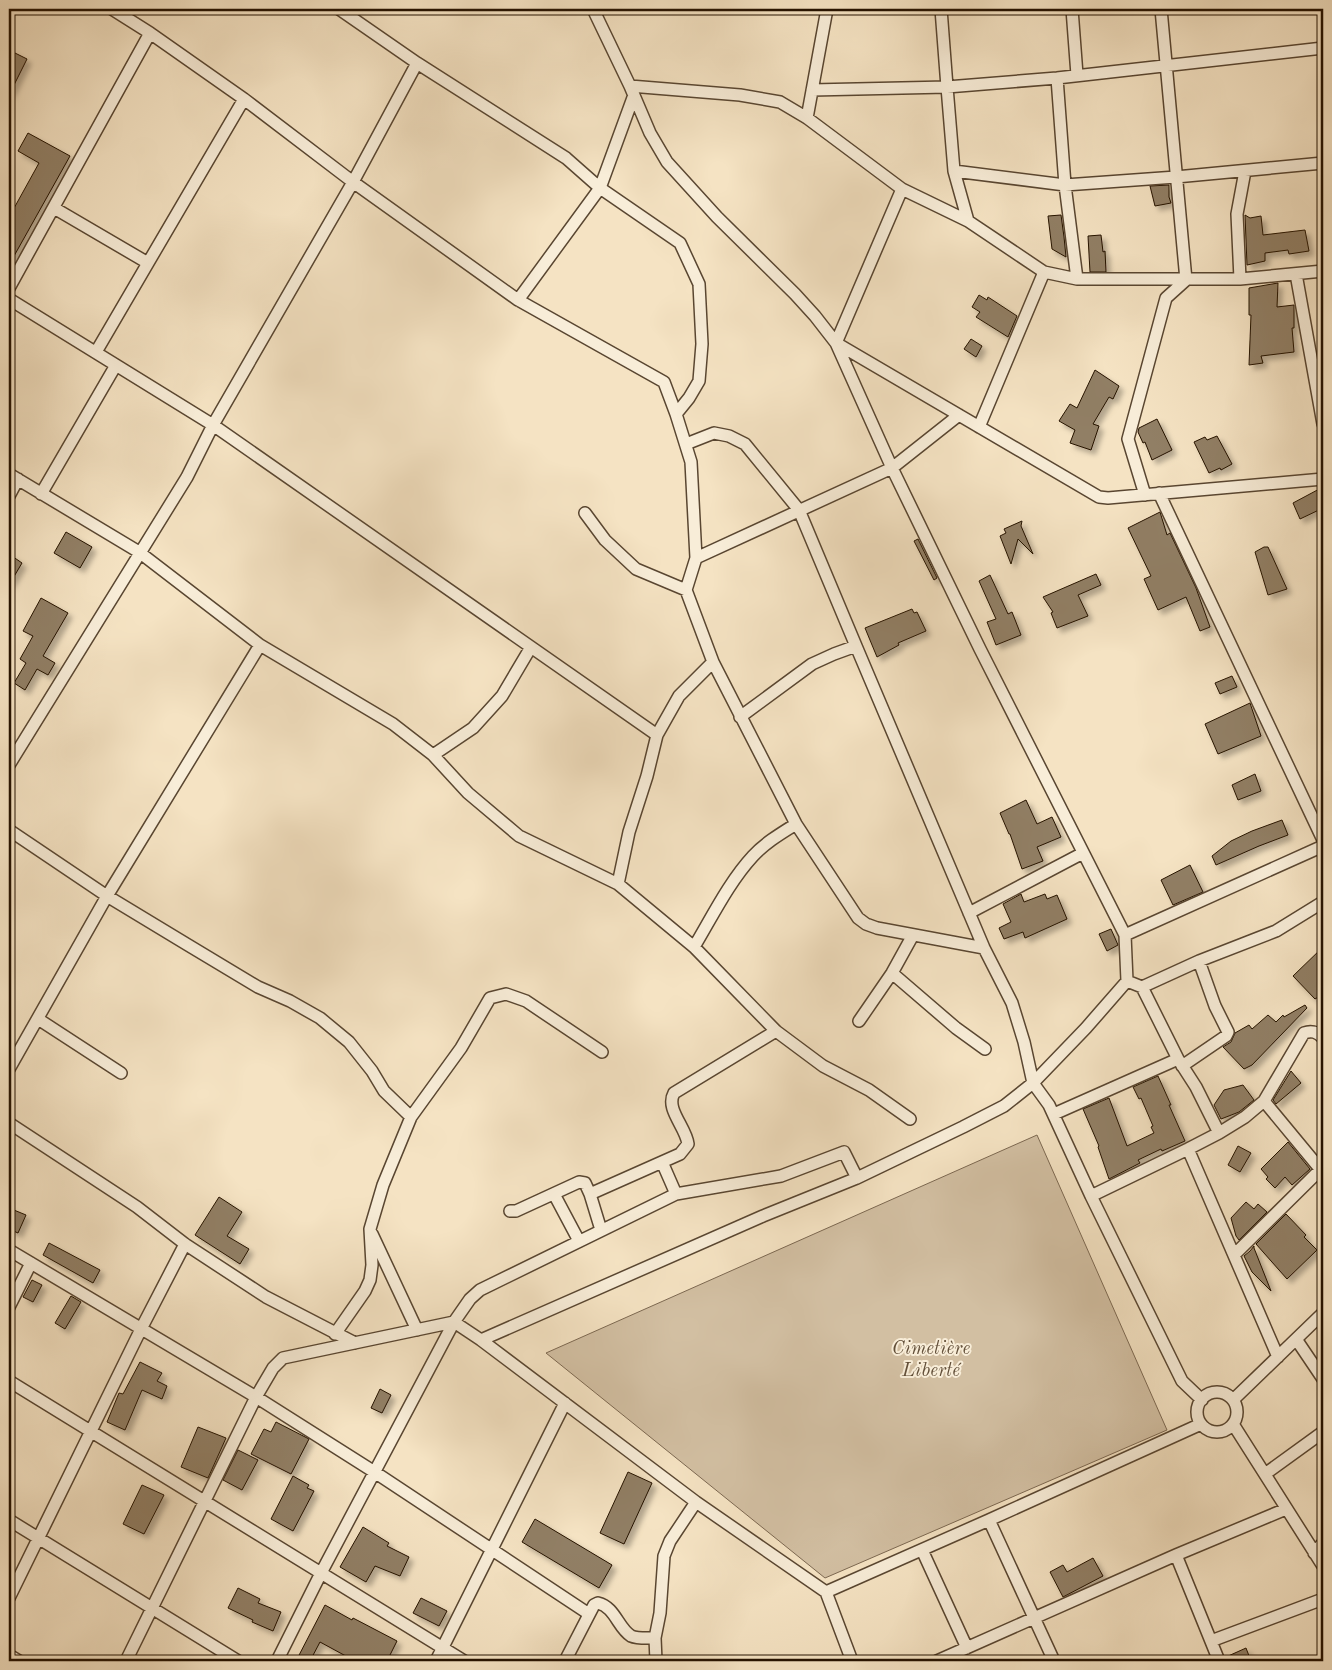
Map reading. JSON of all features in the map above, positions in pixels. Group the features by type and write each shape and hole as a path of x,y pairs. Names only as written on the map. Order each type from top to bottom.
{"street":[{"path":"112,9 150,33 244,99 353,182 518,300 664,382 691,462 696,558 686,590 713,662 740,718 796,824 858,918 866,924 877,928 984,948"},
{"path":"339,9 417,63 566,158 600,188 680,243 699,284 702,344 699,381 689,398 676,414"},
{"path":"481,1340 763,1216 857,1178 1004,1106 1033,1084 1086,1028 1126,981 1125,935 987,664 892,468 836,343 808,308 716,217 668,162 650,133 592,9"},
{"path":"807,118 827,9"},
{"path":"941,9 954,171 968,221"},
{"path":"1072,9 1077,75"},
{"path":"1161,9 1186,280"},
{"path":"9,288 150,33"},
{"path":"812,90 947,87 1057,78 1323,48"},
{"path":"9,765 187,477 213,425 353,182 417,63"},
{"path":"1057,78 1065,185 1078,279"},
{"path":"632,91 740,95 780,102 807,118 902,189 968,221 1044,272 1078,279 1186,280 1240,279 1323,271"},
{"path":"518,300 600,188 632,91"},
{"path":"96,352 244,99"},
{"path":"954,171 1065,185 1323,163"},
{"path":"1240,279 1237,214 1245,171"},
{"path":"836,343 902,189"},
{"path":"54,208 148,263"},
{"path":"979,427 1044,272"},
{"path":"1296,274 1323,424"},
{"path":"1145,495 1128,439 1166,298 1186,280"},
{"path":"9,299 213,425 657,735"},
{"path":"836,343 1092,494 1108,498 1323,479"},
{"path":"42,494 116,365"},
{"path":"696,558 892,468 959,415"},
{"path":"686,444 714,433 729,436 745,444 799,510 984,948 1012,1003 1024,1042 1033,1084 1054,1114 1091,1196 1182,1381 1202,1400"},
{"path":"9,496 13,477 140,552 260,645 393,724 433,755 468,793 519,836 618,884 694,947 776,1031 823,1066 870,1090 910,1119"},
{"path":"1159,494 1323,840"},
{"path":"586,513 605,540 636,569 686,590"},
{"path":"9,1069 107,896 260,645"},
{"path":"740,718 812,664 856,646"},
{"path":"433,755 473,728 502,696 531,647"},
{"path":"618,884 629,832 647,776 657,735 679,696 713,662"},
{"path":"694,947 735,879 752,857 770,840 796,824"},
{"path":"9,830 107,896 258,987 290,1001 320,1018 349,1042 372,1071 384,1091 411,1117"},
{"path":"1125,935 1323,846"},
{"path":"969,913 1083,853"},
{"path":"1142,988 1200,961 1276,931 1323,902"},
{"path":"859,1021 892,973 913,935"},
{"path":"1054,1114 1180,1062 1226,1036 1228,1032 1215,1006 1200,961"},
{"path":"892,973 956,1028 985,1049"},
{"path":"1126,981 1142,988 1219,1133"},
{"path":"335,1334 370,1280 372,1265 370,1229 383,1185 411,1117 461,1048 490,998 506,994 526,1001 602,1052"},
{"path":"38,1019 121,1073"},
{"path":"590,1194 680,1154 688,1144 687,1137 671,1106 670,1099 674,1093 776,1031"},
{"path":"1091,1196 1188,1149 1245,1117 1264,1101 1304,1033 1311,1031 1323,1038"},
{"path":"1234,1255 1322,1168 1264,1101"},
{"path":"9,1123 137,1207 186,1244 266,1297 355,1343"},
{"path":"1188,1149 1278,1357"},
{"path":"277,1661 454,1322 470,1298 480,1290 676,1194 782,1176 844,1152 857,1178"},
{"path":"662,1162 676,1194"},
{"path":"510,1210 516,1211 582,1181 585,1183 590,1194 601,1230"},
{"path":"554,1194 579,1241"},
{"path":"370,1229 417,1330"},
{"path":"9,1598 141,1329 186,1244"},
{"path":"9,1250 256,1397 376,1473 589,1614"},
{"path":"9,1307 31,1263"},
{"path":"1233,1400 1323,1313"},
{"path":"126,1661 256,1397 273,1368 284,1358 454,1322 481,1340 696,1502 826,1592 852,1661"},
{"path":"1296,1339 1323,1379"},
{"path":"9,1381 464,1661"},
{"path":"1215,1392 1225,1394 1233,1400 1236,1405 1237,1415 1233,1424 1225,1431 1209,1430 1201,1424 1198,1409 1205,1396 1215,1392"},
{"path":"436,1661 566,1404"},
{"path":"826,1592 1201,1424"},
{"path":"1233,1424 1323,1566"},
{"path":"1265,1474 1323,1432"},
{"path":"656,1661 655,1638 660,1613 666,1548 696,1502"},
{"path":"937,1661 952,1658 967,1648 1176,1555 1286,1509"},
{"path":"9,1520 238,1661"},
{"path":"989,1520 1054,1661"},
{"path":"1314,1553 1323,1543"},
{"path":"922,1550 967,1648"},
{"path":"1176,1555 1219,1661"},
{"path":"1211,1641 1323,1599"},
{"path":"565,1661 594,1605 598,1603 607,1607 630,1635 637,1638 655,1638"},
{"path":"9,1655 19,1661"}],"green space":[{"name":"Cimetière Liberté","path":"1037,1135 1167,1430 825,1578 546,1353"}],"building":[{"path":"9,50 27,59 9,95"},
{"path":"28,133 70,156 9,265 9,207 13,210 39,163 18,151"},
{"path":"1169,185 1171,203 1155,206 1150,186"},
{"path":"1061,215 1066,257 1052,249 1048,216"},
{"path":"1245,215 1250,218 1261,216 1263,235 1305,230 1309,251 1289,254 1288,250 1265,253 1265,261 1247,265"},
{"path":"1101,235 1103,252 1105,251 1106,272 1090,272 1088,236"},
{"path":"1278,283 1277,307 1294,305 1294,328 1292,328 1294,352 1261,356 1263,363 1249,365 1251,315 1249,315 1249,288"},
{"path":"979,295 987,300 988,297 1017,316 1008,337 976,317 980,312 972,307"},
{"path":"971,339 982,346 976,357 964,349"},
{"path":"1095,370 1119,386 1113,399 1109,397 1093,424 1099,426 1091,450 1070,443 1075,430 1059,421 1070,404 1077,408"},
{"path":"1157,419 1172,450 1152,460 1145,442 1143,443 1138,432 1139,428"},
{"path":"1217,436 1232,464 1221,470 1220,468 1209,473 1194,442 1205,437 1207,440"},
{"path":"1323,487 1323,508 1300,519 1293,503"},
{"path":"1160,512 1167,535 1170,533 1196,588 1210,627 1200,631 1186,597 1158,610 1144,579 1151,576 1128,528"},
{"path":"1022,521 1021,526 1033,554 1018,539 1011,564 1000,536 1006,533 1004,529"},
{"path":"66,532 92,547 80,568 54,553"},
{"path":"918,539 937,578 934,580 914,541"},
{"path":"1268,547 1287,589 1268,595 1255,552"},
{"path":"9,554 22,563 9,585"},
{"path":"1096,574 1101,585 1078,595 1088,616 1057,628 1051,613 1053,612 1043,597"},
{"path":"990,575 1008,614 1012,612 1021,635 996,645 987,622 996,619 979,581"},
{"path":"41,598 68,613 43,656 55,663 48,675 37,669 25,690 14,683 26,663 20,659 33,636 23,631"},
{"path":"912,609 914,613 917,612 926,631 898,643 899,645 877,657 865,628"},
{"path":"1232,676 1237,687 1220,694 1215,683"},
{"path":"1250,703 1261,736 1218,754 1205,724"},
{"path":"1255,774 1261,791 1238,800 1232,785"},
{"path":"1026,800 1037,824 1052,817 1061,837 1037,847 1043,861 1022,869 1010,834 1000,813"},
{"path":"1282,820 1288,835 1216,865 1212,856 1231,841"},
{"path":"1190,865 1203,892 1173,905 1161,880"},
{"path":"1021,894 1024,902 1045,894 1047,899 1057,895 1067,919 1025,938 1023,932 1004,939 999,928 1011,922 1003,904"},
{"path":"1111,929 1118,945 1107,951 1099,934"},
{"path":"1323,947 1323,994 1315,999 1293,976"},
{"path":"1305,1005 1307,1008 1252,1065 1244,1069 1223,1047 1231,1042 1235,1033 1249,1025 1252,1029 1268,1015 1276,1022 1283,1015 1284,1017"},
{"path":"1291,1071 1301,1083 1276,1104 1273,1100"},
{"path":"1158,1076 1185,1141 1162,1151 1161,1149 1138,1160 1140,1163 1109,1179 1099,1146 1083,1109 1109,1098 1127,1146 1154,1133 1141,1098 1139,1099 1133,1087"},
{"path":"1243,1085 1254,1100 1239,1112 1221,1119 1214,1105 1224,1090"},
{"path":"1288,1142 1310,1169 1292,1185 1285,1177 1275,1188 1266,1179 1268,1177 1261,1169"},
{"path":"1238,1146 1251,1153 1240,1172 1228,1165"},
{"path":"219,1197 242,1212 227,1236 249,1249 240,1264 195,1235"},
{"path":"1246,1202 1254,1209 1258,1204 1267,1212 1239,1240 1231,1218"},
{"path":"9,1208 26,1215 18,1233 9,1229"},
{"path":"1286,1214 1317,1250 1287,1279 1256,1244"},
{"path":"49,1243 100,1270 93,1283 43,1255"},
{"path":"1254,1246 1271,1291 1252,1272 1244,1256"},
{"path":"32,1280 42,1285 33,1302 23,1297"},
{"path":"71,1296 81,1302 65,1329 55,1323"},
{"path":"140,1362 162,1373 157,1381 167,1386 162,1399 142,1390 125,1430 107,1422 119,1393 123,1394"},
{"path":"380,1389 391,1395 382,1413 371,1408"},
{"path":"276,1422 309,1439 291,1474 251,1454 264,1429 271,1432"},
{"path":"198,1427 226,1438 208,1478 181,1467"},
{"path":"238,1450 258,1460 242,1490 223,1480"},
{"path":"628,1472 652,1483 624,1544 600,1533"},
{"path":"293,1476 309,1485 307,1488 314,1491 293,1531 271,1519"},
{"path":"142,1485 164,1495 144,1534 123,1524"},
{"path":"535,1519 612,1565 599,1588 522,1542"},
{"path":"363,1527 389,1543 387,1546 409,1557 400,1576 375,1566 366,1582 340,1567"},
{"path":"1093,1558 1103,1576 1063,1597 1050,1572 1063,1565 1067,1572"},
{"path":"238,1588 260,1599 258,1603 281,1612 273,1631 252,1622 253,1620 228,1608"},
{"path":"421,1598 447,1611 439,1626 413,1613"},
{"path":"325,1605 397,1641 387,1661 355,1661 320,1642 310,1661 296,1661"},
{"path":"1246,1648 1251,1661 1226,1661 1226,1657"}]}
